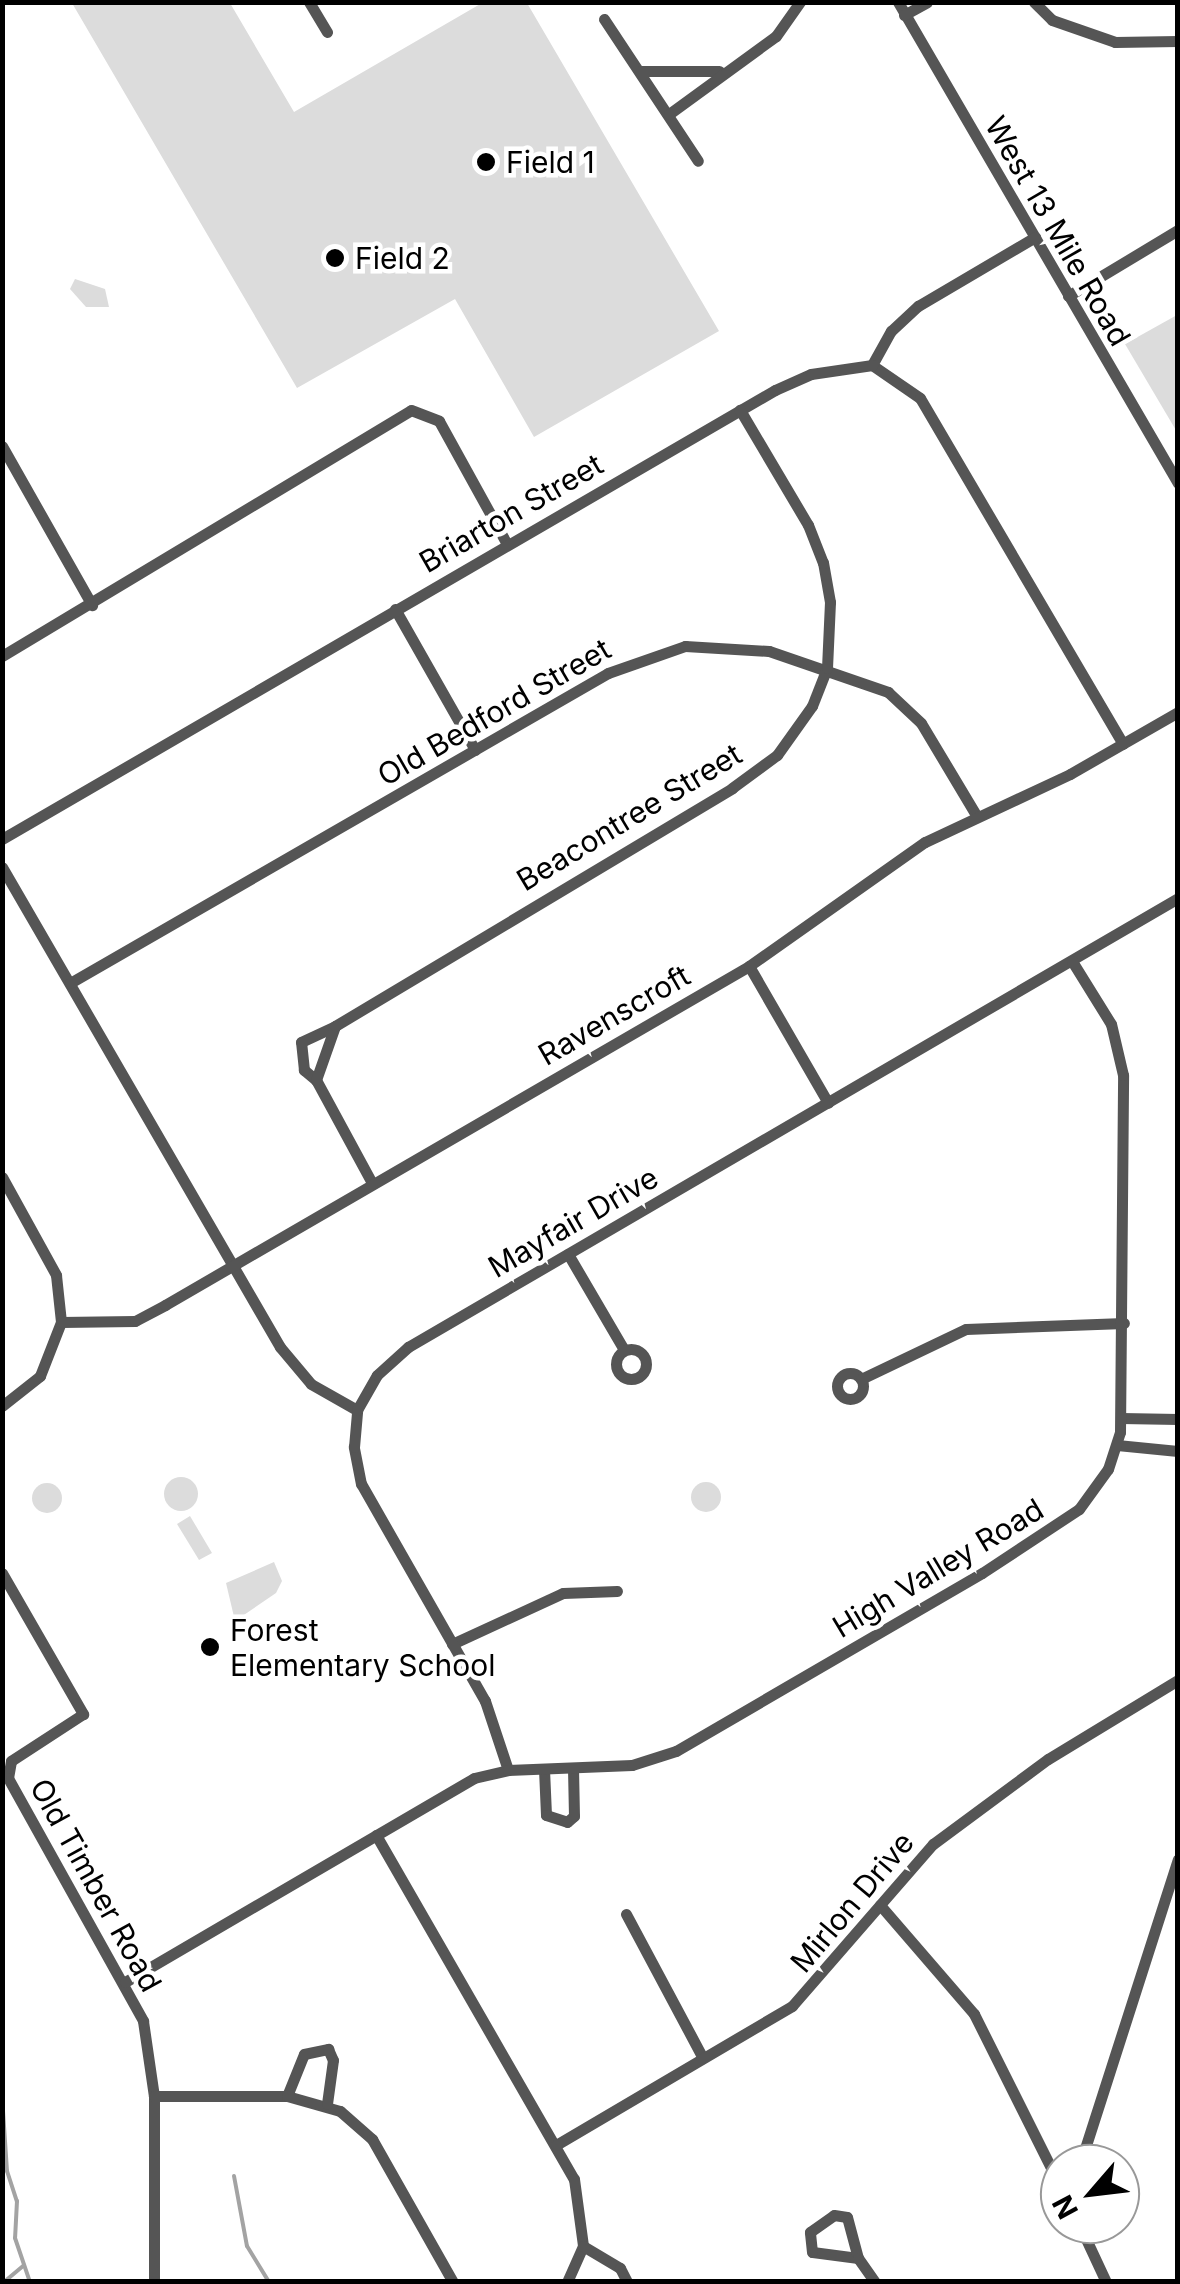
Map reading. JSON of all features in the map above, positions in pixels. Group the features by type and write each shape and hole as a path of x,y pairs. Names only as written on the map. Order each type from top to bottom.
{"street":[{"path":"308,2 326,32"},
{"path":"669,114 719,72 776,36 800,2"},
{"name":"West 13 Mile Road","path":"898,2 1178,483"},
{"path":"904,15 927,2"},
{"path":"1034,2 1052,20 1115,42 1178,41"},
{"path":"604,19 698,162"},
{"path":"641,71 719,72"},
{"path":"1068,296 1178,230"},
{"path":"1034,237 918,306 892,330 872,365 920,398 1123,744"},
{"name":"Briarton Street","path":"2,839 740,410 811,374 872,365"},
{"path":"2,656 411,410 439,421 507,544"},
{"name":"Beacontree Street","path":"372,1183 316,1080 304,1070 302,1042 335,1026 732,788 778,755 812,706 827,668 830,602 823,563 808,525 740,410"},
{"path":"2,446 92,605"},
{"path":"395,609 476,750"},
{"name":"Old Bedford Street","path":"70,983 608,673 685,646 769,651 888,692 914,714 976,815"},
{"name":"Ravenscroft","path":"61,1322 134,1321 749,966 925,842 1123,744 1178,712"},
{"path":"2,867 298,1372 358,1410"},
{"name":"Mayfair Drive","path":"508,1770 485,1701 361,1484 354,1447 358,1410 377,1374 401,1352 1178,898"},
{"name":"High Valley Road","path":"125,1982 474,1778 508,1770 643,1763 676,1751 982,1573 1079,1509 1104,1477 1117,1444 1121,1418 1124,1076 1110,1024 1072,961"},
{"path":"749,966 828,1103"},
{"path":"316,1080 335,1026"},
{"path":"2,1177 56,1275 61,1322 40,1376 2,1406"},
{"path":"568,1254 624,1350"},
{"path":"861,1379 966,1328 1124,1323"},
{"path":"1121,1418 1178,1419"},
{"path":"1117,1444 1178,1451"},
{"name":"Old Timber Road","path":"4,1579 82,1714 11,1761 8,1778 143,2020 154,2096 154,2282"},
{"path":"452,1644 564,1593 617,1591"},
{"name":"Mirlon Drive","path":"556,2145 808,1993 880,1905 969,1814 1178,1680"},
{"path":"544,1769 546,1815 567,1822 574,1816 573,1768"},
{"path":"376,1835 556,2145 582,2204 582,2246 567,2282"},
{"path":"1086,2144 1178,1859"},
{"path":"880,1905 974,2014 1047,2144"},
{"path":"626,1914 703,2058"},
{"path":"288,2096 304,2054 328,2049 334,2060 327,2104"},
{"path":"154,2096 288,2096 327,2104 372,2140 453,2282"},
{"path":"858,2258 812,2252 810,2232 834,2216 846,2217 858,2258 875,2282"},
{"path":"1088,2244 1106,2282"},
{"path":"582,2246 620,2268 626,2282"}],"shaded area":[{"path":"72,3 230,3 294,112 482,3 527,3 719,331 534,437 455,299 297,388"},
{"path":"75,279 105,289 109,307 86,307 70,289"},
{"path":"1177,315 1177,432 1125,344"},
{"path":"181,1477 193,1482 198,1494 193,1506 181,1511 169,1506 164,1494 169,1482"},
{"path":"706,1482 717,1486 721,1497 717,1508 706,1512 695,1508 691,1497 695,1486"},
{"path":"47,1483 58,1487 62,1498 58,1509 47,1513 36,1509 32,1498 36,1487"},
{"path":"190,1516 212,1553 199,1560 177,1524"},
{"path":"274,1562 282,1581 276,1593 235,1621 226,1583"}],"waterway":[{"path":"2,2096 7,2171 17,2201 15,2238 30,2282"},
{"path":"234,2176 247,2246 269,2282"},
{"path":"4,2282 24,2265"}],"place":[{"name":"Field 1","path":"486,162"},
{"name":"Field 2","path":"335,258"},
{"name":"Forest Elementary School","path":"210,1647"}]}
